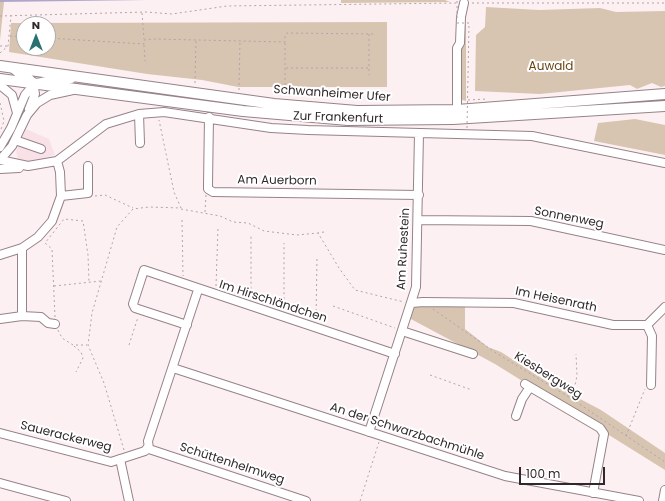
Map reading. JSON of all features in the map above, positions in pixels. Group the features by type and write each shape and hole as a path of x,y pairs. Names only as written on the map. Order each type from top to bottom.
{"main road":[{"name":"Schwanheimer Ufer","path":"0,66 311,108 397,112 457,110 665,94"},
{"name":"Schwanheimer Ufer","path":"0,79 272,114 368,121 453,119 665,106"}],"street":[{"path":"457,110 457,48 460,43 461,2"},
{"path":"0,160 14,143 35,94 35,84 28,77 19,74 12,68"},
{"path":"0,147 25,95 35,84 51,80 88,78"},
{"path":"0,85 12,95 17,114"},
{"path":"27,115 37,103 45,97 79,89"},
{"name":"Zur Frankenfurt","path":"0,169 16,166 43,165 57,161 106,124 138,114 158,112 209,118 271,128 532,136 665,163"},
{"path":"138,114 140,142"},
{"path":"208,190 209,118"},
{"name":"Am Ruhestein","path":"369,432 416,287 419,195 419,133"},
{"path":"14,143 40,149"},
{"path":"14,143 13,158 16,166"},
{"name":"Zur Frankenfurt","path":"0,160 16,166"},
{"path":"0,255 22,248 38,237 55,216 61,196 60,169 57,161"},
{"path":"61,196 88,193 88,166"},
{"name":"Am Auerborn","path":"208,190 213,192 419,195"},
{"name":"Sonnenweg","path":"418,220 531,221 665,250"},
{"path":"22,248 22,316"},
{"name":"Im Hirschländchen","path":"140,310 135,308 133,304 144,270 198,290 395,354"},
{"path":"149,449 148,441 198,290"},
{"name":"Im Heisenrath","path":"412,303 514,303 613,325 647,326"},
{"path":"650,385 652,336 647,326 665,307"},
{"path":"140,310 187,325"},
{"path":"0,318 22,316 41,317 48,323 55,324"},
{"path":"402,331 473,354"},
{"name":"An der Schwarzbachmühle","path":"172,368 511,478 639,501"},
{"path":"516,416 527,386 600,428 604,434 593,493"},
{"name":"Sauerackerweg","path":"0,433 111,462 149,449"},
{"name":"Schüttenhelmweg","path":"149,449 306,501"},
{"path":"120,459 129,501"},
{"path":"0,483 66,501"},
{"path":"663,501 665,490"}],"path":[{"path":"457,18 461,2"},
{"path":"0,16 142,12 172,14 227,6 461,2 665,3"},
{"path":"142,12 146,61"},
{"path":"0,53 8,46 11,16"},
{"path":"457,23 468,23 467,128"},
{"path":"284,95 286,68 285,36 287,33 375,34"},
{"path":"369,34 369,75"},
{"path":"10,36 16,36"},
{"path":"56,38 144,44"},
{"path":"144,40 285,42"},
{"path":"195,83 196,40"},
{"path":"239,90 240,41"},
{"path":"0,46 8,46"},
{"path":"286,68 369,68"},
{"path":"468,100 487,99"},
{"path":"0,103 4,121 0,132"},
{"path":"158,112 174,192 181,208"},
{"path":"205,212 206,194 208,190"},
{"path":"88,193 92,196 105,195 133,209 149,207 181,208 205,212 220,216 233,222 248,222 264,231 297,235 324,232"},
{"path":"120,459 125,453 104,383 88,345 92,313 117,227 133,209"},
{"path":"76,372 82,358 81,352 62,338 55,324 52,249 45,243 64,219 83,221 88,255 89,282"},
{"path":"182,220 183,284"},
{"path":"216,295 218,227"},
{"path":"318,233 339,268 355,290 412,303"},
{"path":"246,305 251,292 251,235"},
{"path":"281,317 284,300 284,243"},
{"path":"314,328 317,257"},
{"path":"54,286 101,281"},
{"name":"Kiesbergweg","path":"423,302 496,353 572,400 665,462"},
{"path":"333,306 402,331"},
{"path":"129,346 140,310"},
{"path":"73,345 88,345"},
{"path":"572,400 577,376 576,354"},
{"path":"430,375 472,390"},
{"path":"626,436 646,385 650,385"},
{"path":"360,501 381,435"}],"shaded area":[{"path":"0,0 147,0 0,2"},
{"path":"26,129 49,139 55,155 36,161 24,162 18,160 16,151"}],"green space":[{"path":"341,0 445,0 450,2 341,3"},
{"path":"0,2 4,2 0,40"},
{"name":"Auwald","path":"486,7 539,10 600,8 616,12 665,11 665,86 661,87 652,83 637,89 630,85 540,94 475,91 476,35 485,27"},
{"path":"387,22 387,87 238,87 202,80 147,74 34,56 56,56 56,23"},
{"path":"11,23 16,23 16,53 9,52"},
{"path":"466,25 466,101 462,100 459,94 458,68 461,60 462,26"},
{"path":"64,81 255,105 281,112 56,82"},
{"path":"665,97 665,103 469,113"},
{"path":"635,119 665,125 665,155 594,141 598,123"},
{"path":"465,306 465,329 488,347 501,352 546,381 601,410 665,453 665,470 495,364 409,318 413,307"}]}
